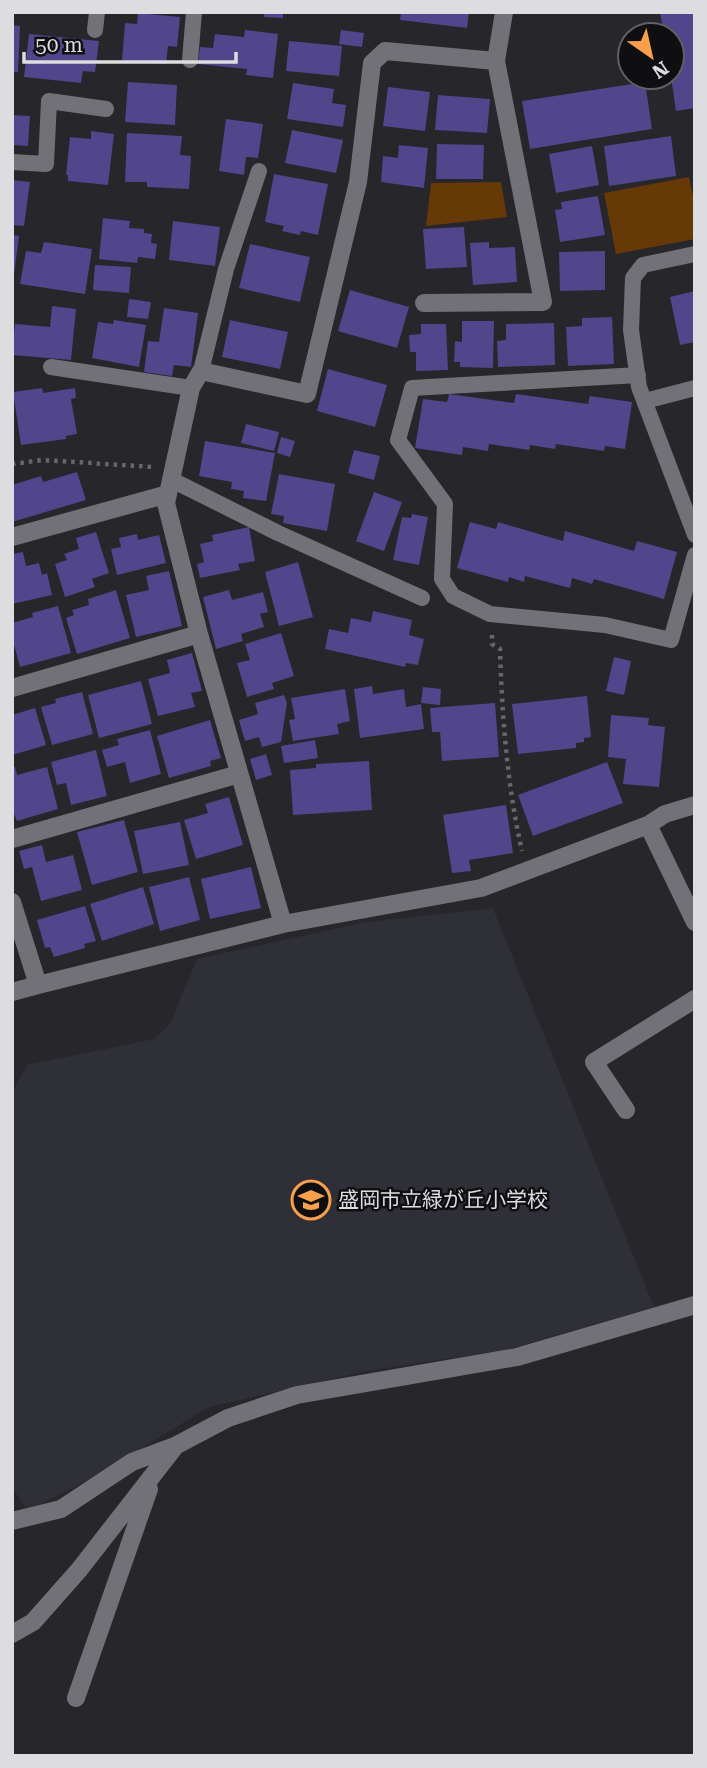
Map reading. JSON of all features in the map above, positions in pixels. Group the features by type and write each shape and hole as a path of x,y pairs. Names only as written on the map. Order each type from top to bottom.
{"street":[{"path":"424,303 543,302 496,61 504,12"},
{"path":"283,924 199,634 166,503 191,388 201,371 307,394 358,182 372,63 384,51 496,61"},
{"path":"12,537 172,481"},
{"path":"12,688 199,634"},
{"path":"12,839 239,774"},
{"path":"12,992 283,924 481,888 648,825 665,814 695,805"},
{"path":"648,825 695,922"},
{"path":"12,902 38,985"},
{"path":"626,1110 594,1062 695,999"},
{"path":"12,1521 61,1509 132,1462 175,1446 228,1418 297,1395 517,1357 695,1305"},
{"path":"12,1634 33,1622 79,1570 175,1446"},
{"path":"76,1698 156,1469"}],"lane":[{"path":"95,30 97,12"},
{"path":"190,60 194,12"},
{"path":"12,162 46,164 49,101 106,109"},
{"path":"201,371 226,269 259,170"},
{"path":"695,254 643,265 633,278 631,330 645,401 695,535"},
{"path":"51,367 191,388"},
{"path":"638,376 412,388 398,440 445,505 442,579 453,596 490,614 605,625 671,640 695,555"},
{"path":"645,401 695,388"},
{"path":"172,481 278,533 422,598"}],"path":[{"path":"12,464 43,460 172,481"},
{"path":"492,634 492,644 500,649 502,705 515,822 527,872"}],"shaded area":[{"path":"689,177 695,205 695,239 616,254 604,193"},
{"path":"501,182 507,217 426,226 431,183"},
{"name":"盛岡市立緑が丘小学校","path":"493,908 654,1307 505,1350 366,1371 209,1407 92,1478 41,1504 26,1508 12,1487 12,1092 27,1065 154,1039 170,1024 197,959 366,922"}],"building":[{"path":"264,12 283,12 283,18 264,17"},
{"path":"401,12 469,12 467,28 400,20"},
{"path":"660,12 695,12 695,108 676,111 673,91 686,91 686,21 662,21"},
{"path":"138,13 180,17 177,47 168,46 166,64 122,61 125,23 137,24"},
{"path":"12,25 20,26 18,72 12,72"},
{"path":"245,30 278,34 273,78 246,75 247,69 198,64 200,47 213,48 215,34 244,37"},
{"path":"341,30 364,33 362,47 339,44"},
{"path":"29,34 99,41 95,72 83,71 81,83 24,77"},
{"path":"289,41 342,46 339,76 286,71"},
{"path":"128,82 177,85 175,125 125,122"},
{"path":"293,83 334,89 332,103 346,105 343,127 287,119"},
{"path":"616,86 616,91 646,91 652,129 530,149 522,101"},
{"path":"388,87 430,92 425,131 383,126"},
{"path":"438,95 490,99 487,133 435,130"},
{"path":"12,115 30,116 28,146 12,145"},
{"path":"226,119 263,124 258,158 246,157 244,175 219,171"},
{"path":"292,130 343,140 336,173 285,163"},
{"path":"91,131 114,134 108,185 68,181 66,175 70,137 91,139"},
{"path":"127,133 182,136 180,155 191,156 189,189 147,187 147,182 125,182"},
{"path":"671,136 676,176 609,186 604,146"},
{"path":"437,144 484,145 483,179 436,179"},
{"path":"399,145 428,148 424,188 381,182 383,156 398,158"},
{"path":"592,146 599,185 556,193 549,154"},
{"path":"274,174 328,184 318,235 282,231 284,226 265,222"},
{"path":"12,180 30,182 24,226 12,225"},
{"path":"598,196 605,235 560,242 555,210 562,209 561,202"},
{"path":"103,218 130,221 129,228 144,229 144,233 152,234 151,243 157,244 155,259 138,257 137,263 99,259"},
{"path":"173,221 220,227 215,266 169,260"},
{"path":"464,227 467,267 426,269 423,229"},
{"path":"12,235 19,236 14,275 12,275"},
{"path":"44,242 92,249 85,294 20,284 26,251 41,253"},
{"path":"489,242 489,248 515,247 517,282 473,285 470,243"},
{"path":"250,244 310,257 300,302 239,288"},
{"path":"605,251 605,290 560,291 559,252"},
{"path":"95,265 131,267 129,293 93,290"},
{"path":"350,290 409,307 397,348 338,331"},
{"path":"695,291 695,342 680,345 670,297"},
{"path":"129,299 151,302 148,319 127,317"},
{"path":"52,306 76,309 71,360 12,355 15,324 50,327"},
{"path":"164,308 198,313 191,367 174,365 172,376 144,372 148,341 159,342"},
{"path":"612,317 614,364 568,366 566,327 582,326 582,318"},
{"path":"114,320 146,325 139,367 92,358 98,322 113,324"},
{"path":"230,320 288,332 280,369 222,357"},
{"path":"462,321 494,321 493,368 460,367 460,362 454,362 455,341 462,342"},
{"path":"554,323 555,365 498,367 497,341 506,340 506,324"},
{"path":"421,324 446,324 448,370 416,371 416,352 410,352 409,335 421,334"},
{"path":"328,369 387,385 375,427 317,411"},
{"path":"42,388 43,393 75,388 76,398 71,399 77,434 66,436 66,439 21,445 13,392"},
{"path":"449,394 514,403 516,394 588,404 590,396 632,402 625,449 605,446 604,451 556,444 555,449 530,445 529,450 489,444 488,451 463,447 462,455 415,448 423,399 447,402"},
{"path":"246,424 279,432 274,451 241,443"},
{"path":"281,437 295,441 290,457 277,453"},
{"path":"205,441 275,453 266,501 243,498 244,491 231,489 232,482 199,476"},
{"path":"354,450 380,456 374,480 348,473"},
{"path":"77,472 86,500 12,522 12,485 41,476 43,482"},
{"path":"279,474 335,484 327,531 283,523 284,516 271,514"},
{"path":"374,492 402,502 384,551 356,541"},
{"path":"412,514 428,517 419,565 393,560 402,517 411,518"},
{"path":"470,522 496,529 498,522 563,541 565,531 634,551 637,541 677,552 664,599 594,579 592,584 572,578 570,588 525,576 524,582 509,577 508,582 457,568"},
{"path":"249,527 255,561 238,564 240,570 200,578 197,564 204,562 200,544 213,541 212,535"},
{"path":"96,532 109,573 92,579 95,587 65,597 55,564 67,560 64,554 79,549 76,538"},
{"path":"137,534 138,540 159,535 166,563 117,575 111,549 121,547 119,538"},
{"path":"23,552 26,566 39,563 42,575 47,573 52,595 12,604 12,554"},
{"path":"298,562 313,617 279,626 265,572"},
{"path":"169,571 182,626 136,637 126,595 149,590 146,576"},
{"path":"116,590 130,638 77,654 66,618 74,615 72,610 89,605 88,599"},
{"path":"229,590 232,600 263,592 268,612 260,614 264,627 241,634 243,641 216,649 203,597"},
{"path":"58,606 71,653 20,667 12,637 12,623 33,617 32,613"},
{"path":"373,611 412,620 409,635 424,639 418,665 406,663 405,667 325,649 329,629 348,633 351,618 371,622"},
{"path":"281,633 294,676 272,683 274,689 247,697 237,663 250,660 245,644"},
{"path":"192,653 202,691 191,693 195,707 158,716 148,679 170,673 167,660"},
{"path":"614,657 631,661 624,695 606,691"},
{"path":"141,681 152,724 99,738 88,695"},
{"path":"372,686 373,694 404,689 406,707 421,704 424,729 360,738 354,689"},
{"path":"423,687 441,689 440,705 421,703"},
{"path":"345,689 350,721 337,724 339,734 293,741 289,720 295,719 291,698"},
{"path":"82,692 93,734 52,745 41,707 56,703 55,699"},
{"path":"284,695 287,703 281,742 262,747 259,737 245,741 239,720 258,714 255,703"},
{"path":"587,696 591,737 576,743 576,748 518,754 512,704"},
{"path":"495,703 499,757 442,761 440,732 432,732 430,708"},
{"path":"35,708 46,745 12,755 12,715"},
{"path":"611,715 649,718 648,725 665,727 659,787 623,784 626,759 608,757"},
{"path":"210,720 221,758 210,761 211,766 169,778 157,736"},
{"path":"150,730 161,774 130,783 125,762 107,767 102,750 119,745 117,739"},
{"path":"315,740 318,758 284,763 281,746"},
{"path":"96,750 107,796 71,805 66,783 57,785 51,762"},
{"path":"266,754 272,775 256,780 250,759"},
{"path":"369,761 372,810 293,815 290,770 316,768 316,764"},
{"path":"607,762 623,803 533,836 518,795"},
{"path":"12,767 15,767 17,775 47,767 58,809 17,821 12,809"},
{"path":"229,797 243,845 196,859 184,820 208,813 205,804"},
{"path":"506,805 513,853 469,860 471,871 452,873 443,815"},
{"path":"124,820 138,872 92,885 77,832"},
{"path":"180,822 189,865 143,874 134,831"},
{"path":"42,845 46,862 73,855 82,890 41,901 32,867 24,869 19,851"},
{"path":"251,867 261,908 210,919 201,879"},
{"path":"189,877 200,920 160,931 149,887"},
{"path":"143,887 154,924 102,941 90,904"},
{"path":"85,906 96,941 84,944 85,948 54,957 50,947 45,948 37,920"}],"place":[{"name":"盛岡市立緑が丘小学校","path":"311,1200"}]}
